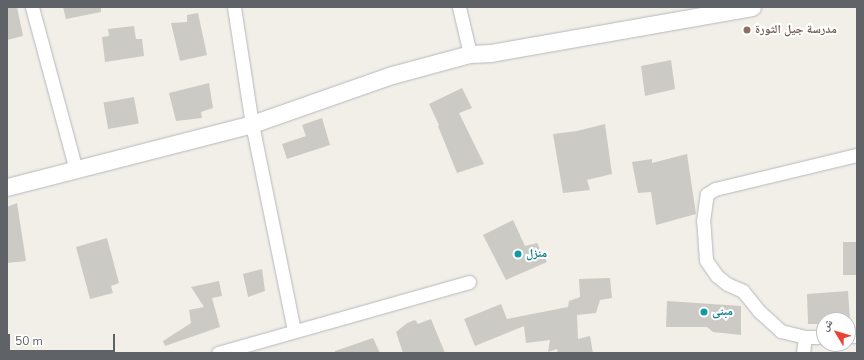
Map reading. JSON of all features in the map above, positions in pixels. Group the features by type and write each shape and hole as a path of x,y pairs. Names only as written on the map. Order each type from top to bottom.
{"street":[{"path":"32,7 76,170"},
{"path":"234,7 252,124 294,330"},
{"path":"459,7 470,54"},
{"path":"7,187 252,124 392,75 470,54 491,53 752,7"},
{"path":"816,337 806,337 781,331 759,311 743,291 727,284 717,276 706,260 703,221 707,194 715,189 857,155"},
{"path":"218,353 294,330 469,282"},
{"path":"802,353 806,337"}],"building":[{"path":"17,7 23,36 7,40 7,8"},
{"path":"63,7 101,7 101,12 66,19"},
{"path":"198,13 207,55 180,61 171,23 187,22 187,15"},
{"path":"134,26 136,39 142,39 144,56 105,62 102,37 109,36 108,29"},
{"path":"671,60 675,89 645,96 641,66"},
{"path":"209,83 213,108 201,112 202,118 176,121 169,93"},
{"path":"462,88 472,108 459,113 484,164 457,173 438,126 439,125 429,104"},
{"path":"134,97 139,124 108,129 103,102"},
{"path":"322,118 330,145 287,159 282,144 306,136 302,125"},
{"path":"605,124 612,174 587,180 590,190 563,193 553,134 577,131"},
{"path":"687,154 696,214 656,225 651,192 638,193 632,162 652,159 652,163"},
{"path":"17,203 26,261 7,263 7,207"},
{"name":"منزل","path":"513,220 525,246 537,243 547,262 506,280 483,235"},
{"path":"107,238 119,283 111,286 113,293 90,299 76,247"},
{"path":"843,242 857,242 857,275 843,275"},
{"path":"262,269 265,291 248,297 243,274"},
{"path":"610,278 612,298 600,300 596,313 577,315 578,339 590,336 593,353 558,353 557,349 548,352 550,340 526,343 524,326 475,346 464,319 501,304 507,319 568,307 569,301 580,297 579,279"},
{"path":"219,281 222,296 212,298 220,327 165,346 163,341 191,323 189,310 204,307 191,287"},
{"path":"848,291 849,312 816,312 816,324 808,324 807,294"},
{"name":"مبنى","path":"667,301 741,306 741,335 713,332 707,327 666,327"},
{"path":"431,319 445,353 403,353 396,332 407,323 415,320 418,324"},
{"path":"373,338 380,353 335,353 335,351"}],"place":[{"name":"مدرسة جيل الثورة","path":"747,30"},
{"name":"منزل","path":"518,254"},
{"name":"مبنى","path":"704,312"}]}
